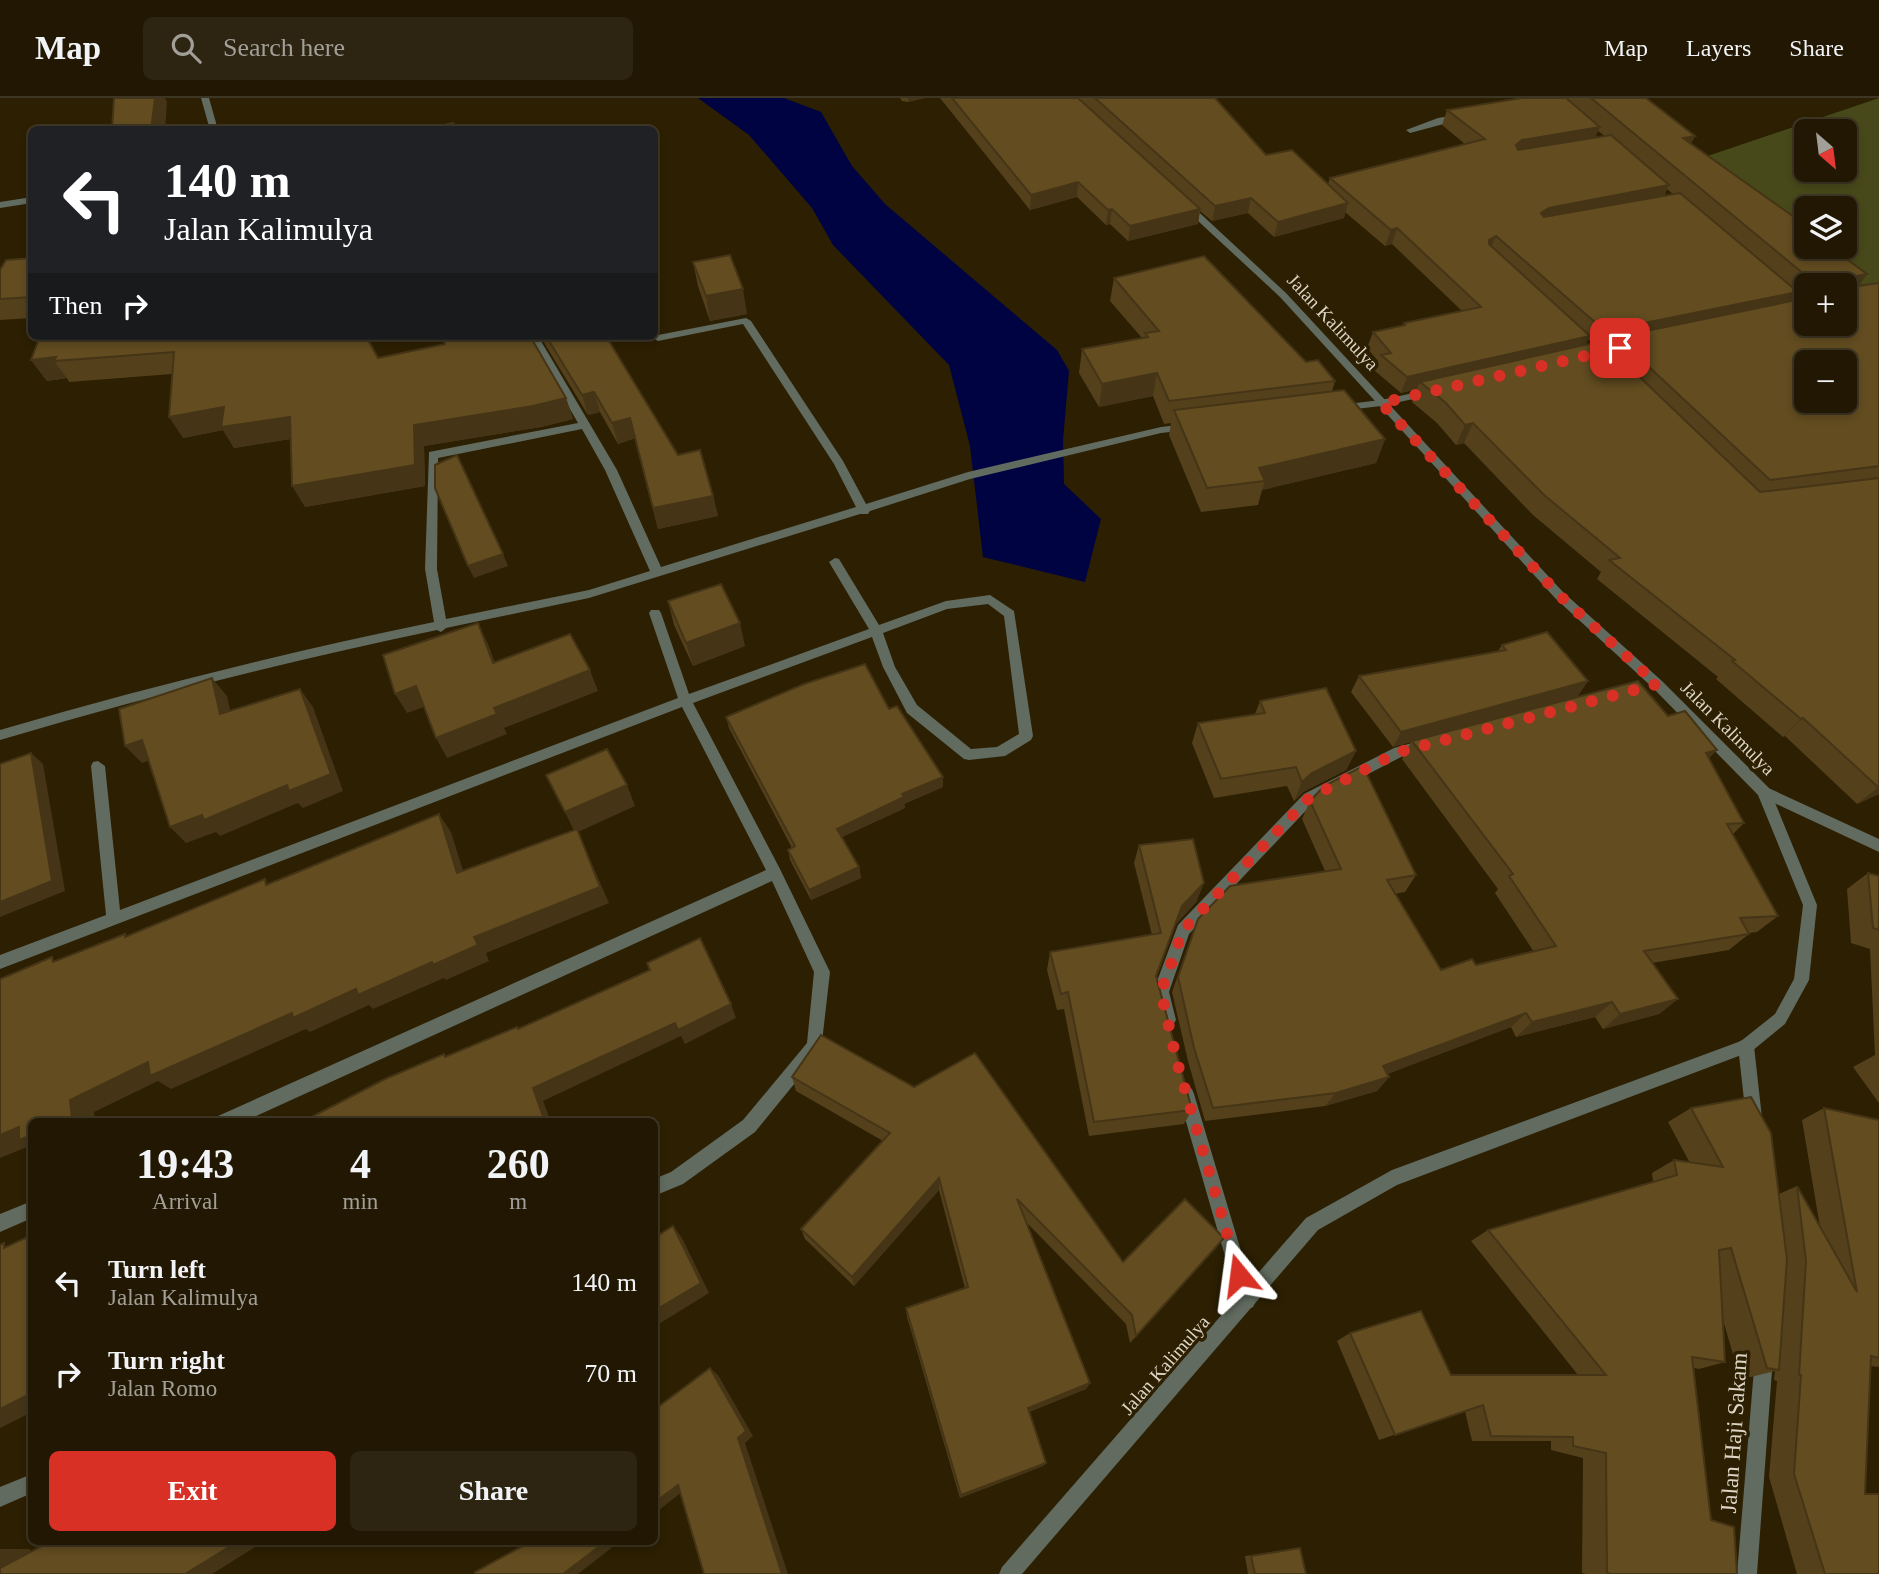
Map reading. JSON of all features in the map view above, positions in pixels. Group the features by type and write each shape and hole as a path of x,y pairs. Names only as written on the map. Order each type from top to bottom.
{"street":[{"path":"205,98 213,126"},
{"path":"1410,130 1441,120 1479,114"},
{"name":"Jalan Kalimulya","path":"1009,1574 1312,1223 1392,1178 1746,1046 1780,1019 1801,980 1810,905 1764,792 1559,595 1283,295 1171,192"},
{"path":"0,205 28,201"},
{"path":"658,338 746,321 839,464 864,510"},
{"path":"535,340 611,470 657,572"},
{"path":"1326,410 1381,403 1442,389"},
{"path":"441,627 431,569 433,455 586,425"},
{"path":"0,735 91,708 313,652 589,594 968,477 1161,430 1202,425"},
{"path":"0,962 685,701 877,632 946,605 990,599 1010,614 1026,736 1000,752 969,755 912,709 888,667 877,632 835,562"},
{"path":"655,613 685,701 775,873 822,972 816,1046 749,1126 677,1178 658,1186"},
{"path":"1172,1039 1161,992 1183,930 1309,798 1399,752 1438,741"},
{"path":"98,766 114,918"},
{"path":"1764,792 1879,846"},
{"path":"233,1118 775,873"},
{"path":"1746,1046 1756,1138"},
{"path":"1181,1075 1247,1301"},
{"path":"0,1223 28,1211"},
{"name":"Jalan Haji Sakam","path":"1748,1574 1766,1339"},
{"path":"0,1497 28,1485"}],"shaded area":[{"path":"698,98 784,98 821,112 852,166 885,204 1057,350 1069,371 1063,440 1064,484 1101,519 1085,582 983,557 970,446 949,365 833,245 812,208 749,135"},
{"path":"1879,98 1879,312 1857,295 1857,273 1828,273 1809,259 1857,259 1857,196 1794,196 1794,247 1684,164 1794,127 1794,182 1857,182 1857,119 1817,119"}],"building":[{"path":"114,98 155,98 152,126 112,126"},
{"path":"952,98 1078,98 1200,209 1130,226 1078,182 1031,195"},
{"path":"1095,98 1215,98 1266,155 1292,150 1348,203 1278,222 1251,198 1215,206"},
{"path":"1522,98 1566,98 1600,127 1522,140 1516,145 1518,150 1611,135 1669,185 1549,208 1541,213 1544,217 1680,193 1794,289 1794,293 1605,331 1496,236 1489,240 1489,244 1590,336 1407,377 1381,355 1391,353 1373,332 1481,307 1397,228 1391,230 1330,178 1485,139 1447,110"},
{"path":"1591,98 1646,98 1695,136 1683,138 1794,217 1794,259 1846,259 1867,274 1803,273"},
{"path":"730,255 743,289 706,296 693,262"},
{"path":"1204,256 1306,362 1318,360 1335,381 1169,401 1157,373 1102,384 1082,349 1148,337 1145,333 1159,331 1114,278"},
{"path":"28,258 28,297 0,299 0,270 6,260"},
{"path":"1879,283 1879,466 1770,480 1617,337 1794,300 1794,336 1857,336 1857,286"},
{"path":"38,340 368,340 378,358 445,344 444,340 532,340 566,398 533,406 414,425 415,465 292,486 290,417 221,427 224,407 169,417 174,352 54,361 56,357 31,360"},
{"path":"548,340 608,340 678,455 700,450 713,496 653,508 630,418 612,423 594,392 582,395"},
{"path":"1602,341 1760,492 1879,478 1879,787 1803,718 1732,661 1735,660 1609,560 1620,558 1544,495 1473,423 1465,425 1446,403 1420,382"},
{"path":"1344,390 1385,439 1259,468 1265,481 1207,488 1174,410"},
{"path":"457,455 503,554 468,566 435,488 435,465"},
{"path":"721,584 740,623 686,643 668,601"},
{"path":"478,623 493,663 570,634 590,670 494,708 497,714 436,738 416,686 395,694 383,655"},
{"path":"1547,632 1588,681 1401,732 1359,676 1506,650 1502,645"},
{"path":"865,664 889,709 897,706 943,777 902,794 904,797 837,829 859,867 809,890 788,850 795,846 726,717 804,684"},
{"path":"212,678 220,714 300,689 331,774 289,791 287,785 204,820 202,815 170,827 142,740 125,746 119,709"},
{"path":"1638,681 1668,716 1685,711 1717,750 1706,753 1744,823 1727,824 1778,916 1740,918 1749,934 1644,951 1678,999 1620,1014 1612,1002 1532,1022 1526,1013 1383,1066 1389,1077 1336,1093 1213,1108 1194,1048 1178,977 1198,919 1230,886 1341,869 1310,801 1324,786 1363,766 1416,875 1387,880 1441,970 1472,959 1476,965 1556,946 1509,876 1513,874 1412,741"},
{"path":"1326,688 1356,751 1312,773 1302,782 1296,767 1221,779 1198,723 1265,713 1260,701"},
{"path":"607,749 627,785 565,812 546,775"},
{"path":"31,753 52,881 0,902 0,764"},
{"path":"439,814 457,873 577,829 600,887 474,937 478,945 433,965 432,962 358,995 356,989 293,1018 292,1013 150,1076 148,1062 70,1100 72,1118 28,1118 28,1137 19,1140 19,1127 0,1135 0,979 52,957 53,962 125,934 125,937 265,879 266,885"},
{"path":"1193,839 1204,883 1182,906 1156,976 1192,1110 1094,1122 1068,992 1061,994 1050,952 1161,933 1139,845"},
{"path":"1868,873 1879,876 1879,930 1873,928"},
{"path":"700,938 731,1004 678,1030 675,1023 533,1088 544,1118 310,1118 385,1079 444,1054 445,1057 517,1027 518,1029 650,970 647,963"},
{"path":"821,1035 914,1087 975,1053 1123,1262 1185,1199 1224,1238 1136,1336 1132,1315 1017,1199 1090,1383 1028,1408 1046,1463 961,1495 906,1308 968,1287 939,1178 852,1277 801,1229 890,1133 792,1077"},
{"path":"1751,1097 1771,1133 1787,1259 1779,1370 1767,1368 1731,1248 1719,1250 1725,1362 1692,1357 1711,1520 1734,1527 1737,1574 1607,1573 1606,1453 1573,1446 1573,1437 1491,1436 1483,1405 1395,1435 1350,1333 1421,1311 1451,1375 1606,1375 1488,1230 1677,1175 1674,1160 1723,1167 1691,1108"},
{"path":"1824,1108 1879,1120 1879,1358 1871,1356 1865,1494 1879,1494 1879,1574 1825,1574 1794,1474 1806,1261 1797,1186 1857,1292"},
{"path":"673,1226 701,1283 658,1309 658,1235"},
{"path":"28,1237 28,1395 0,1409 0,1245 4,1243 4,1248"},
{"path":"710,1368 746,1431 738,1438 782,1574 704,1574 678,1485 658,1500 658,1407"},
{"path":"43,1545 232,1545 185,1574 0,1574 0,1568"},
{"path":"524,1545 601,1545 563,1574 475,1572"},
{"path":"1300,1548 1306,1574 1255,1574 1251,1556"}],"route":[{"path":"1239,1275 1177,1062 1161,992 1183,930 1309,798 1399,752 1657,684 1559,595 1381,403 1620,348"}]}
